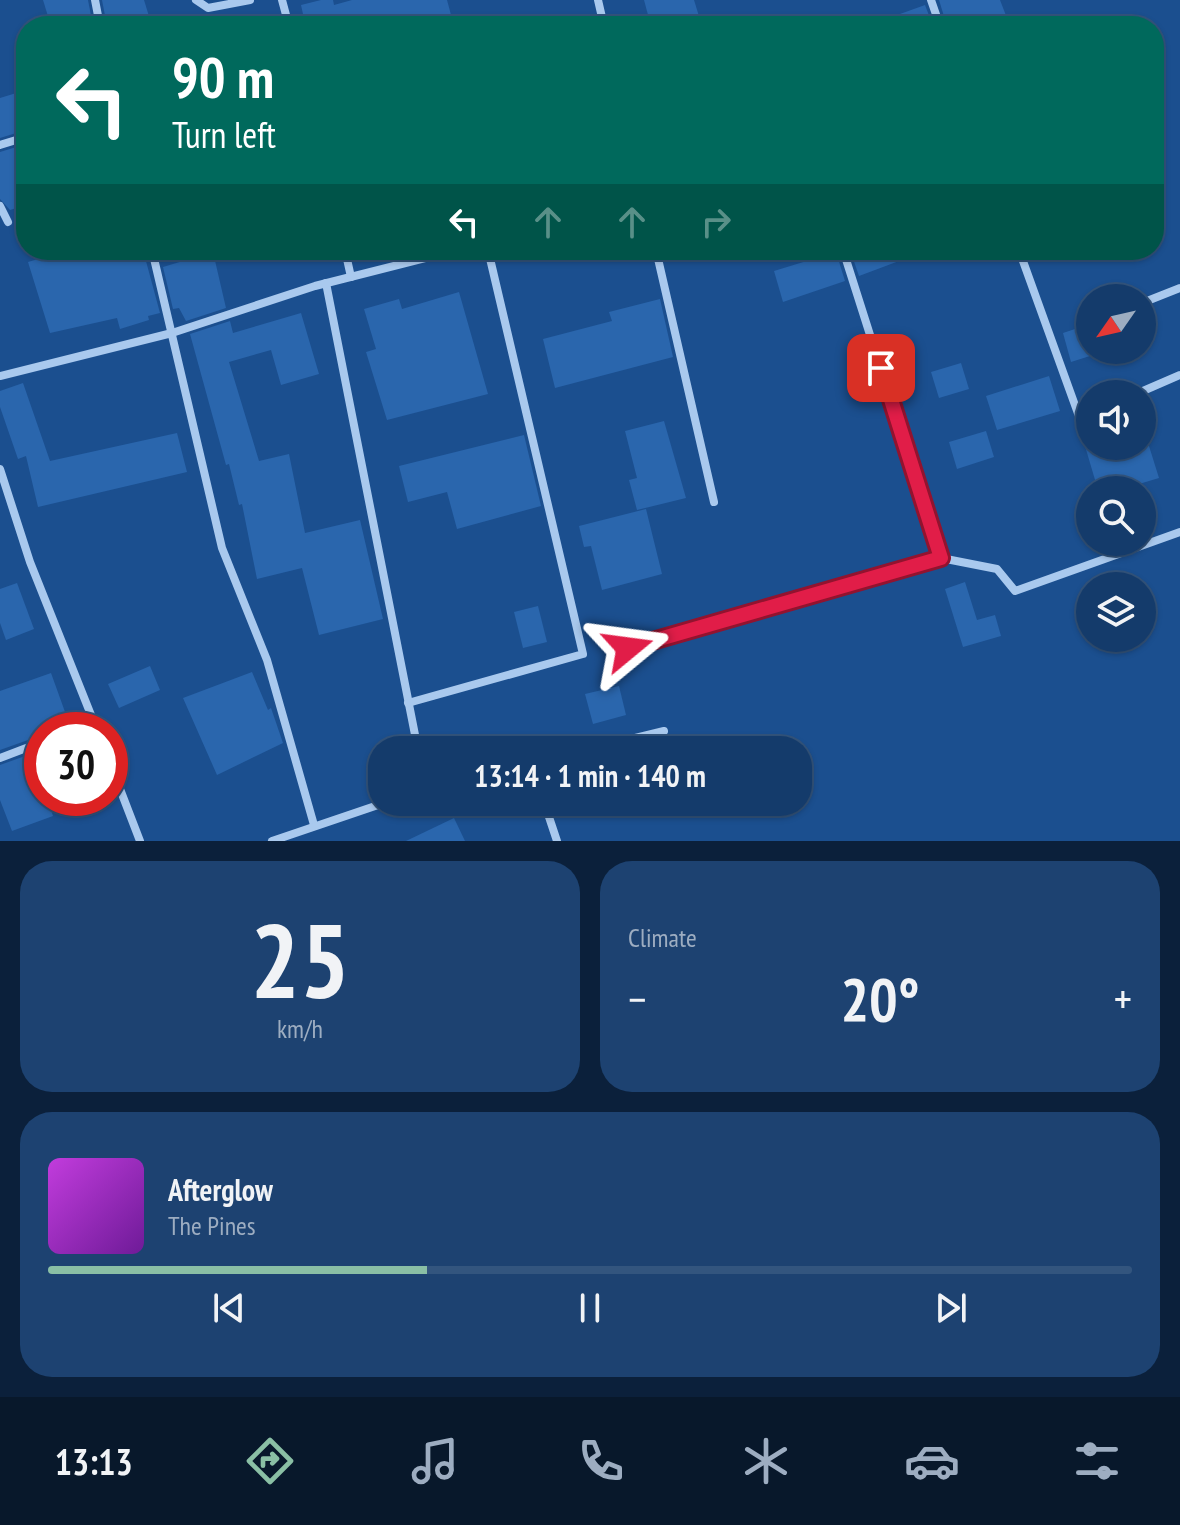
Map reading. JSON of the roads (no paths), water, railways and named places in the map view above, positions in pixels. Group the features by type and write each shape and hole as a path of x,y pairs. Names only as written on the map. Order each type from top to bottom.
{"street":[{"path":"196,0 208,8 250,0"},
{"path":"0,206 8,222"},
{"path":"154,260 222,548 267,660 314,825"},
{"path":"347,260 351,277"},
{"path":"0,376 172,333 326,283 418,260"},
{"path":"408,703 583,654 490,260"},
{"path":"658,260 714,502"},
{"path":"846,260 941,558"},
{"path":"1023,260 1076,408"},
{"path":"326,283 415,736"},
{"path":"1156,297 1180,288"},
{"path":"1156,385 1180,375"},
{"path":"0,469 30,562 89,712"},
{"path":"628,648 941,558 997,569 1015,591 1180,532"},
{"path":"643,736 664,731"},
{"path":"0,758 24,749"},
{"path":"272,841 368,808"},
{"path":"128,810 140,841"},
{"path":"549,816 557,841"}]}
